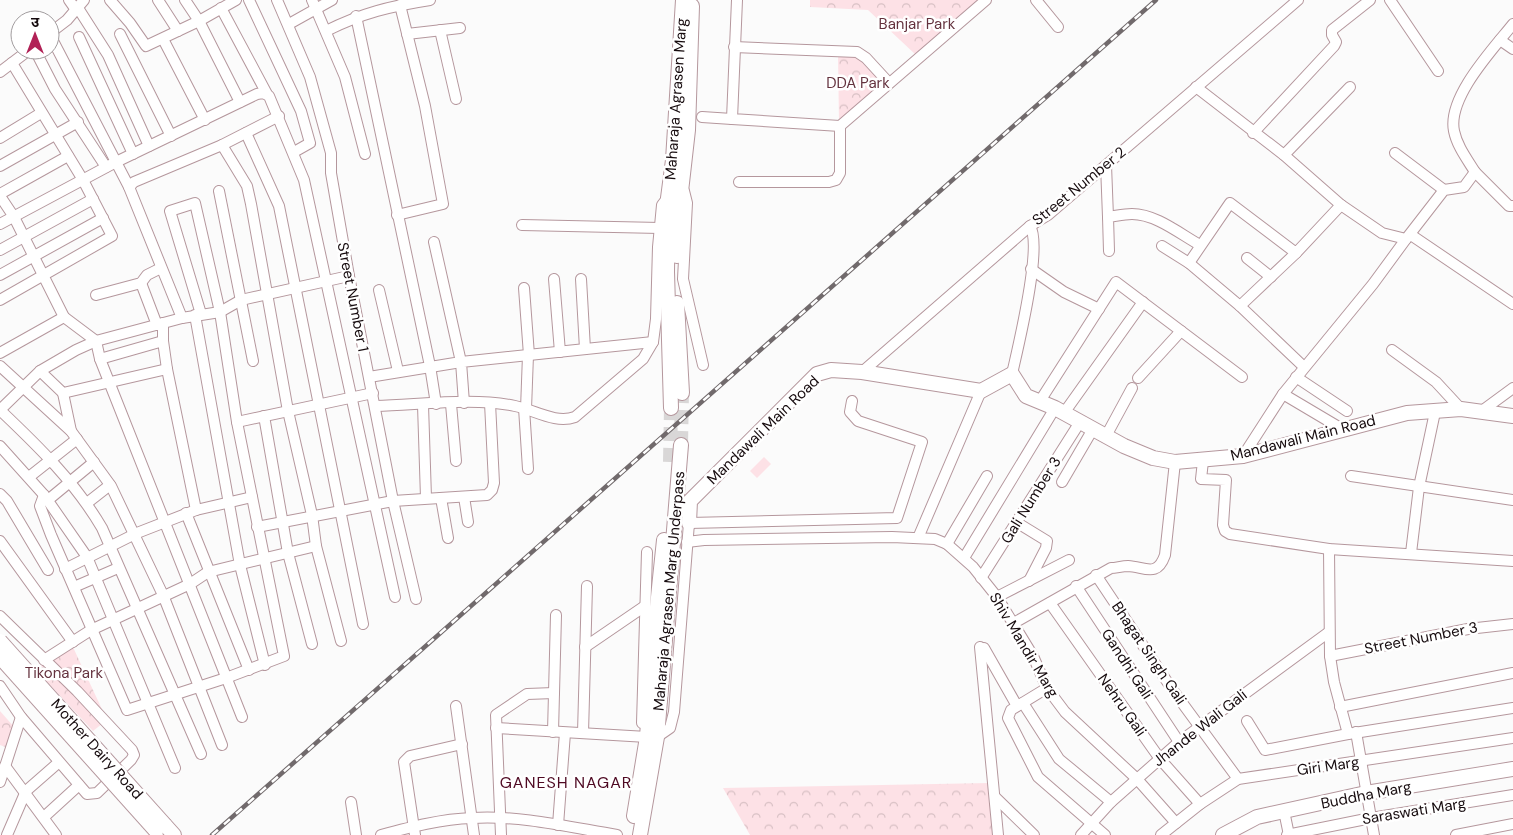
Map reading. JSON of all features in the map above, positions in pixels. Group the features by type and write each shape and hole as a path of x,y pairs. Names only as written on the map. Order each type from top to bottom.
{"main road":[{"name":"Maharaja Agrasen Marg","path":"682,180 679,161 683,0"},
{"name":"Maharaja Agrasen Marg","path":"668,198 688,130 692,0"},
{"path":"682,180 676,268 682,393"},
{"path":"668,198 671,408"},
{"name":"Mandawali Main Road","path":"689,523 690,501 817,374 831,370 862,372 982,391"},
{"path":"982,391 1012,374"},
{"name":"Mandawali Main Road","path":"1012,374 1026,396 1040,401 1106,436 1153,458 1175,462 1243,456 1399,414 1461,409 1479,413 1513,416"},
{"name":"Maharaja Agrasen Marg Underpass","path":"648,737 681,445"},
{"name":"Maharaja Agrasen Marg Underpass","path":"648,737 654,626 670,462"},
{"name":"Mother Dairy Road","path":"0,641 174,835"},
{"name":"Mother Dairy Road","path":"0,657 160,835"},
{"path":"631,835 648,737"},
{"path":"640,835 648,737"},
{"name":"Buddha Marg","path":"1223,835 1257,817 1366,793 1513,769"}],"street":[{"path":"69,0 80,6 108,55 149,146"},
{"path":"110,0 130,23 144,45 149,46 236,0"},
{"path":"158,0 178,31"},
{"path":"185,0 199,21 240,102"},
{"path":"250,0 284,72 303,119 310,143 294,152"},
{"name":"Street Number 1","path":"277,0 289,24 298,52 310,77 331,153 331,173 348,276 368,377 376,406 393,501 416,600"},
{"path":"289,24 314,5 332,0"},
{"path":"326,30 356,16 430,0"},
{"path":"732,119 737,0"},
{"path":"702,117 840,126 986,0"},
{"path":"1036,0 1058,28"},
{"name":"Street Number 2","path":"862,372 1030,226 1048,215 1298,0"},
{"path":"1253,133 1334,46 1336,42 1332,35 1332,30 1369,0"},
{"path":"1390,0 1438,71"},
{"path":"314,5 345,77 365,154"},
{"path":"397,215 443,204 425,106 400,5"},
{"path":"60,25 80,6"},
{"path":"221,8 279,116 304,180 395,598"},
{"path":"356,16 430,366 436,404"},
{"path":"1513,24 1465,87 1457,107 1453,128 1457,141 1476,172 1509,206 1513,206"},
{"path":"407,34 460,28"},
{"path":"440,30 456,99"},
{"path":"120,34 171,136"},
{"path":"79,37 133,154"},
{"path":"163,39 205,120"},
{"path":"1500,40 1513,49"},
{"path":"734,47 857,52 866,58 890,83"},
{"path":"60,53 129,187 182,318"},
{"path":"0,72 16,60"},
{"path":"40,60 55,89 106,167"},
{"path":"0,300 111,238 112,234 83,180 12,63"},
{"path":"1196,87 1284,156 1341,205 1382,233 1409,237 1513,304"},
{"path":"1284,156 1350,87"},
{"path":"0,224 116,162 257,94 266,94"},
{"path":"0,138 41,113"},
{"path":"129,187 134,182 222,145 279,116"},
{"path":"0,166 78,122"},
{"path":"739,182 829,182 836,180 840,173 840,126"},
{"path":"246,133 275,194 363,624"},
{"path":"222,145 247,186 269,294 288,411 312,516 316,546 340,641"},
{"path":"1395,153 1444,190"},
{"path":"68,156 0,195 14,217 45,276 64,317 96,341 100,359 242,717"},
{"path":"1106,165 1109,251"},
{"path":"1243,456 1283,394 1373,284 1444,190 1464,187 1476,172"},
{"path":"682,180 686,203 683,279 703,365"},
{"path":"219,191 253,362"},
{"path":"376,406 490,403 525,409 557,419 566,420 575,417 643,359 653,342 662,205 668,198"},
{"path":"0,250 93,199"},
{"path":"94,462 46,498 40,506 90,630 126,709 130,711 280,659 284,652 263,558 237,422 220,312 194,203 170,211 198,314 240,565 265,664"},
{"path":"1189,264 1230,203 1296,253"},
{"path":"1240,306 1296,253 1341,205"},
{"path":"1108,217 1132,214 1147,216 1200,245"},
{"path":"0,275 103,218"},
{"path":"522,225 660,228"},
{"path":"1012,374 1026,310 1031,269 1034,232 1030,226"},
{"path":"434,242 461,362 464,403"},
{"path":"1162,246 1189,264 1240,306 1304,367"},
{"path":"1247,258 1271,277"},
{"path":"96,295 141,283 150,272 161,268"},
{"path":"1031,269 1064,292 1099,309"},
{"path":"201,754 174,695 138,607 118,568 110,546 87,503 51,459 0,410 40,371 76,350 96,341 198,314 220,312 241,300 348,276"},
{"path":"554,279 560,352"},
{"path":"581,279 585,349"},
{"path":"1040,401 1116,282 1242,377"},
{"path":"141,283 160,324 191,511 208,572 249,670"},
{"path":"524,288 529,355 525,409 528,469"},
{"path":"379,290 398,372"},
{"path":"964,558 1060,411 1143,302"},
{"path":"0,353 64,317"},
{"path":"1138,378 1181,331"},
{"path":"100,359 163,341"},
{"path":"368,377 461,362 653,342"},
{"path":"1392,350 1436,382 1461,409"},
{"path":"0,366 74,435 110,485 135,534 162,595 222,745"},
{"path":"63,393 167,369"},
{"path":"40,371 63,393 74,435"},
{"path":"1296,377 1347,411"},
{"path":"1106,436 1132,388"},
{"path":"1479,413 1513,388"},
{"path":"918,538 982,391"},
{"path":"237,422 372,392"},
{"path":"1283,394 1342,429"},
{"path":"496,723 553,732 648,737 670,728 674,712 692,542 689,523 810,522 897,518 922,442 858,421 850,412 852,400"},
{"path":"257,527 375,506 393,501 487,495 492,490 494,483 490,403"},
{"path":"451,404 456,461"},
{"path":"423,405 426,498"},
{"path":"1411,553 1419,487 1435,412"},
{"path":"264,416 288,553 312,644"},
{"name":"Gali Number 3","path":"982,578 1080,422"},
{"path":"1062,482 1094,429"},
{"path":"29,477 51,459 74,435"},
{"path":"0,446 46,498 87,557 175,768"},
{"path":"1203,461 1201,479 1226,480 1222,518 1225,531 1230,534 1329,549 1513,561"},
{"path":"1012,624 1076,586 1111,568 1127,566 1149,570 1156,568 1162,563 1165,555 1175,462"},
{"path":"947,544 987,476"},
{"path":"1351,476 1513,500"},
{"path":"87,503 110,485"},
{"path":"0,494 8,502 48,570"},
{"path":"65,569 165,521 191,511 252,497"},
{"path":"464,497 468,522"},
{"path":"441,498 448,538"},
{"path":"810,522 811,542"},
{"path":"1016,522 1046,541 1046,548 1029,580"},
{"name":"Shiv Mandir Marg","path":"692,542 704,546 811,542 892,543 902,539 918,538 935,539 947,544 964,558 996,597 1033,656 1047,688 1082,729 1137,779 1169,831"},
{"path":"0,541 74,642"},
{"path":"44,660 90,630 162,595 190,584 208,572 316,546"},
{"path":"1329,549 1330,656 1340,707 1352,733 1361,762 1374,835"},
{"path":"647,552 645,606 648,737"},
{"path":"996,597 1069,560"},
{"path":"74,588 118,568"},
{"name":"Bhagat Singh Gali","path":"1096,575 1168,682 1238,779"},
{"path":"583,733 587,586"},
{"name":"Gandhi Gali","path":"1076,586 1179,742"},
{"name":"Nehru Gali","path":"1050,603 1160,759 1200,804"},
{"path":"585,648 645,606"},
{"path":"553,732 556,615"},
{"path":"0,616 101,716 132,750 134,755 97,793 87,794 58,763 20,717 1,689"},
{"name":"Street Number 3","path":"1330,656 1468,628 1513,624"},
{"name":"Jhande Wali Gali","path":"1081,835 1090,822 1111,802 1179,742 1329,632"},
{"path":"998,835 982,648 1059,759 1111,802"},
{"path":"1340,707 1513,673"},
{"path":"1047,688 1011,710 1008,718 1038,777 1105,835"},
{"path":"501,835 496,723 499,711 527,694 554,693"},
{"path":"456,706 474,835"},
{"path":"1246,721 1265,750 1352,733 1513,708"},
{"path":"0,782 20,717"},
{"path":"558,825 565,733"},
{"name":"Giri Marg","path":"1169,831 1200,804 1238,779 1513,738"},
{"path":"415,831 404,762 410,756 462,744"},
{"path":"7,835 26,791 58,763"},
{"path":"5,766 26,791 56,835"},
{"path":"44,817 79,785"},
{"name":"Saraswati Marg","path":"1288,835 1371,818 1513,796"},
{"path":"995,797 1034,835"},
{"path":"351,802 356,835"},
{"path":"1284,812 1288,835"},
{"path":"381,835 415,831 473,818 500,818 558,825 574,832 617,835"},
{"path":"1456,835 1513,824"}],"green space":[{"name":"Banjar Park","path":"810,0 979,0 916,55 868,10 810,7"},
{"name":"DDA Park","path":"838,54 855,55 885,83 839,123"},
{"path":"764,457 771,464 757,478 750,471"},
{"name":"Tikona Park","path":"72,645 107,720 93,731 35,669"},
{"path":"0,711 15,728 8,748 0,745"},
{"path":"989,783 993,835 750,835 723,788"}],"tunnel":[{"path":"681,445 682,393"},
{"path":"670,462 671,408"}],"railway":[{"path":"212,835 1156,0"}],"district":[{"name":"GANESH NAGAR","path":"566,782"}]}
